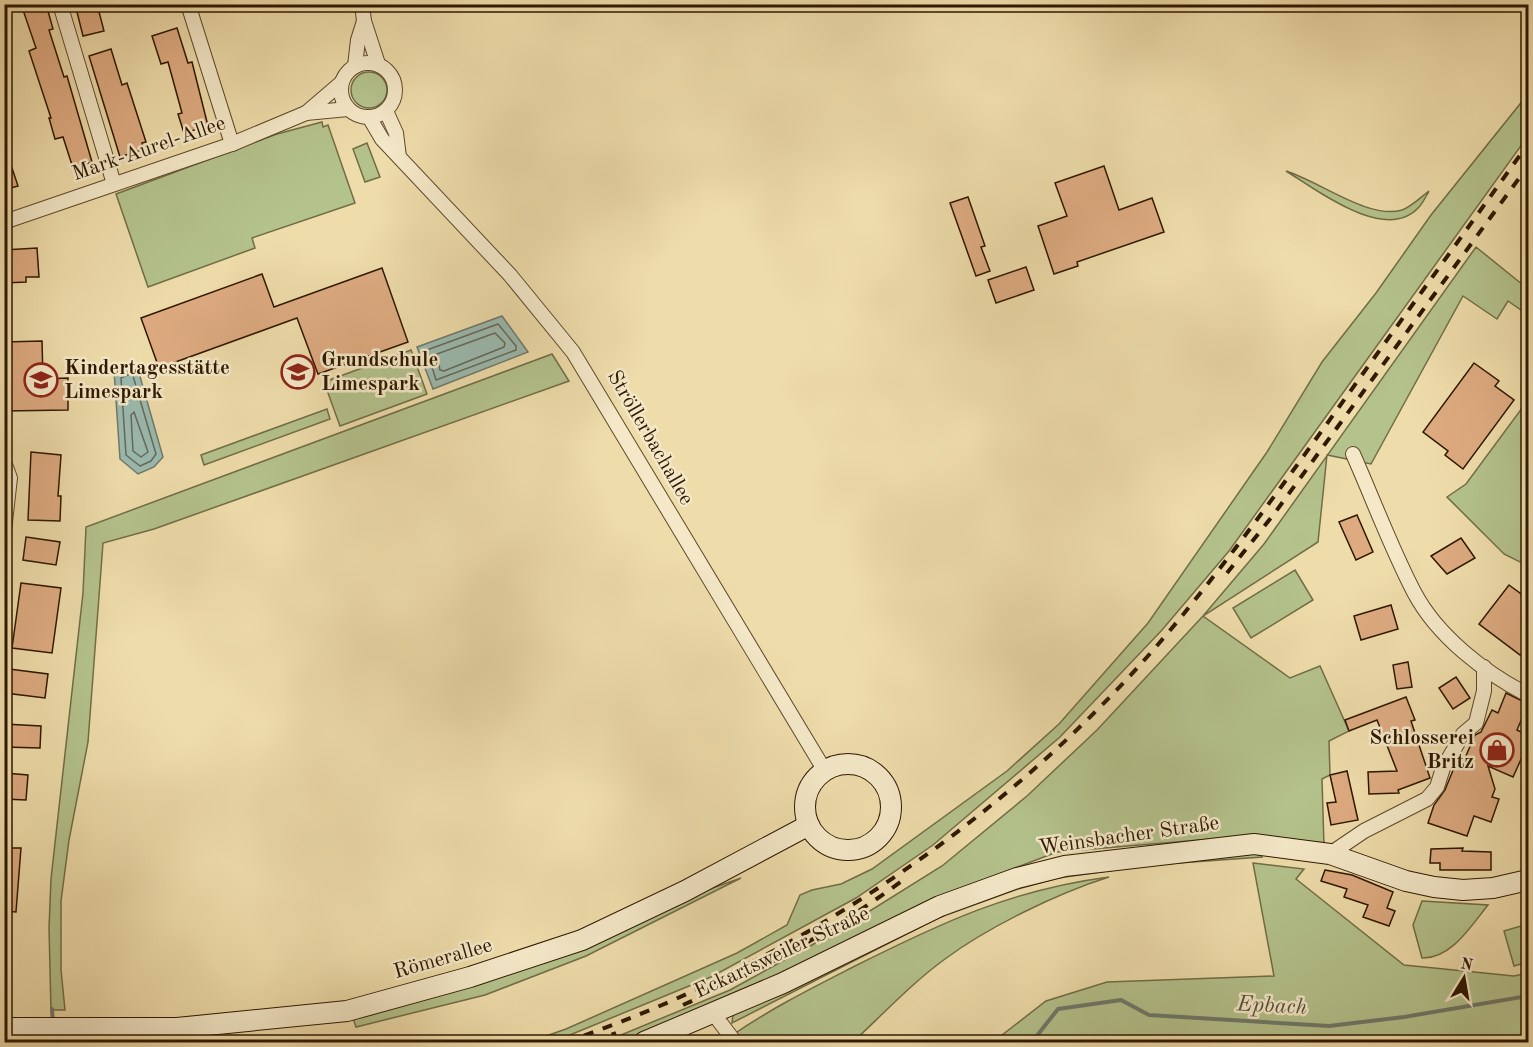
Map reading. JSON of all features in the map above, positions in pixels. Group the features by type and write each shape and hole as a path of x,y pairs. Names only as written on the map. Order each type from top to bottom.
{"street":[{"path":"60,4 114,184"},
{"path":"189,4 232,144"},
{"path":"362,4 364,21 378,64"},
{"path":"355,66 358,40 364,21"},
{"path":"369,62 378,64 386,68 395,83 394,100 386,111 369,117 356,114 348,109 343,101 341,83 345,75 355,66 369,62"},
{"name":"Mark-Aurel-Allee","path":"306,113 341,83"},
{"name":"Mark-Aurel-Allee","path":"4,222 232,144 306,113 348,109"},
{"path":"386,111 396,133 399,157"},
{"name":"Ströllerbachallee","path":"369,117 382,139 510,275 573,352 825,771"},
{"path":"1353,454 1415,593 1434,620 1484,667 1528,695"},
{"path":"4,462 10,478 4,531"},
{"path":"1330,854 1364,831 1427,799 1437,787 1443,768 1464,734 1476,723 1484,691 1484,667"},
{"path":"846,764 860,766 873,772 883,782 890,795 891,809 888,823 881,836 870,845 856,850 842,850 822,841 808,825 805,812 810,786 825,771 846,764"},
{"name":"Römerallee","path":"4,1028 177,1028 358,1008 470,977 582,940 685,891 808,825"},
{"name":"Weinsbacher Straße","path":"940,906 1017,878 1065,866 1116,858 1254,844 1330,854 1406,881 1434,887 1463,890 1493,888 1528,880"},
{"name":"Eckartsweiler Straße","path":"644,1042 783,983 940,906"},
{"path":"713,1013 726,1039"}],"green space":[{"path":"369,72 382,77 387,90 382,103 369,108 356,103 351,90 356,77"},
{"path":"1528,94 1528,136 1229,551 1162,630 1060,737 933,845 856,898 711,977 565,1037 548,1042 529,1042 566,1029 737,953 787,925 800,895 841,884 872,869 1007,771 1059,724 1148,623 1267,452 1322,362 1376,293 1431,215"},
{"path":"322,122 323,127 328,125 355,203 252,238 255,248 148,287 116,194 277,134"},
{"path":"367,143 380,177 365,182 353,149"},
{"path":"1286,171 1359,205 1389,212 1405,209 1429,191 1419,207 1405,217 1389,220 1371,217 1352,210"},
{"path":"1476,247 1528,289 1528,315 1508,301 1497,319 1463,296 1371,464 1327,455"},
{"path":"411,350 427,394 340,426 324,382"},
{"path":"552,354 569,381 154,529 103,543 88,742 69,840 61,901 61,970 65,1010 51,1010 49,928 51,879 83,593 86,527"},
{"path":"1528,400 1528,566 1504,554 1447,497 1466,484"},
{"path":"327,409 330,419 204,465 201,455"},
{"path":"1327,456 1318,542 1203,616 1264,544"},
{"path":"1295,570 1313,600 1251,638 1233,608"},
{"path":"1203,616 1290,678 1320,666 1349,731 1329,741 1330,775 1322,779 1324,846 1247,836 1057,852 965,887 741,996 624,1042 604,1042 730,990 841,929 942,866 1027,796 1097,730"},
{"path":"1258,850 1262,857 1150,865 1058,878 1018,889 938,918 732,1023 733,1015 745,1006 880,939 1051,874"},
{"path":"1253,863 1304,869 1296,879 1404,965 1514,976 1528,973 1528,1042 993,1042 1046,1001 1107,982 1274,976"},
{"path":"1109,877 1024,912 962,947 921,978 853,1042 742,1042 734,1034 807,991 885,951 977,910 1040,890"},
{"path":"741,878 586,956 485,995 356,1027 352,1015"},
{"path":"1422,901 1488,905 1460,940 1442,953 1422,958 1413,925"},
{"path":"1528,924 1528,962 1514,966 1504,931"}],"water":[{"path":"502,316 528,352 433,389 417,347"},
{"path":"137,366 163,457 154,467 138,474 120,459 114,370"}],"building":[{"path":"21,4 46,4 53,29 49,30 64,77 67,76 92,162 73,168 63,137 55,139 49,118 51,118 29,51 36,48"},
{"path":"75,4 97,4 104,31 83,36"},
{"path":"177,28 188,63 192,62 208,126 184,133 178,114 182,113 168,62 161,64 152,36"},
{"path":"111,49 122,85 127,83 146,142 142,143 144,149 120,157 89,56"},
{"path":"6,150 18,186 4,190 4,151"},
{"path":"1104,166 1119,210 1152,198 1164,232 1077,262 1078,266 1054,274 1038,226 1067,216 1055,183"},
{"path":"968,197 985,246 981,247 990,271 976,276 950,203"},
{"path":"37,248 39,277 26,277 26,282 4,283 4,250"},
{"path":"1026,267 1034,290 996,303 988,280"},
{"path":"382,268 408,342 318,374 297,318 159,368 141,318 262,274 274,307"},
{"path":"42,341 43,379 68,378 68,410 4,411 4,342"},
{"path":"1474,363 1499,381 1495,386 1514,400 1463,469 1445,455 1448,451 1423,432"},
{"path":"31,452 61,455 58,496 61,496 60,521 28,520"},
{"path":"1357,515 1373,552 1356,560 1339,522"},
{"path":"26,537 60,542 56,565 23,560"},
{"path":"1461,538 1475,558 1447,574 1431,556"},
{"path":"21,583 61,588 52,653 12,648"},
{"path":"1509,585 1528,599 1528,661 1479,624"},
{"path":"1391,605 1398,629 1361,640 1354,616"},
{"path":"1408,662 1412,687 1397,689 1393,665"},
{"path":"9,669 48,674 45,698 5,693"},
{"path":"1456,677 1470,698 1453,709 1439,688"},
{"path":"1506,693 1528,704 1517,730 1528,735 1528,744 1513,777 1488,766 1495,789 1492,797 1499,799 1491,822 1474,816 1467,836 1428,823 1434,805 1445,790 1456,763 1462,765 1475,735 1481,732 1492,710 1498,713"},
{"path":"1406,697 1415,720 1411,721 1430,778 1398,790 1399,793 1369,794 1368,772 1397,771 1377,720 1349,731 1345,720"},
{"path":"4,724 41,726 40,748 4,747"},
{"path":"1347,771 1358,820 1331,825 1327,803 1336,802 1330,775"},
{"path":"4,773 28,775 26,800 4,799"},
{"path":"4,848 21,848 16,912 4,911"},
{"path":"1463,848 1462,851 1491,852 1491,870 1440,870 1440,863 1430,863 1431,849"},
{"path":"1325,870 1352,875 1393,892 1387,908 1395,911 1389,926 1363,917 1368,905 1344,897 1347,889 1321,881"}],"waterway":[{"name":"Epbach","path":"1032,1042 1058,1009 1121,1000 1149,1015 1329,1026 1404,1017 1528,996"},
{"path":"52,1009 53,1023"},
{"path":"54,1033 54,1042"}],"railway":[{"path":"565,1042 650,1010 734,971 817,926 896,876 972,820 1044,760 1111,696 1172,628 1215,574 1528,144"},
{"path":"1227,573 1274,514 1528,166"},
{"path":"683,1005 798,948 880,897 906,878"},
{"path":"593,1042 616,1033"}],"place":[{"name":"Grundschule Limespark","path":"298,372"},
{"name":"Kindertagesstätte Limespark","path":"41,380"},
{"name":"Schlosserei Britz","path":"1497,750"}]}
